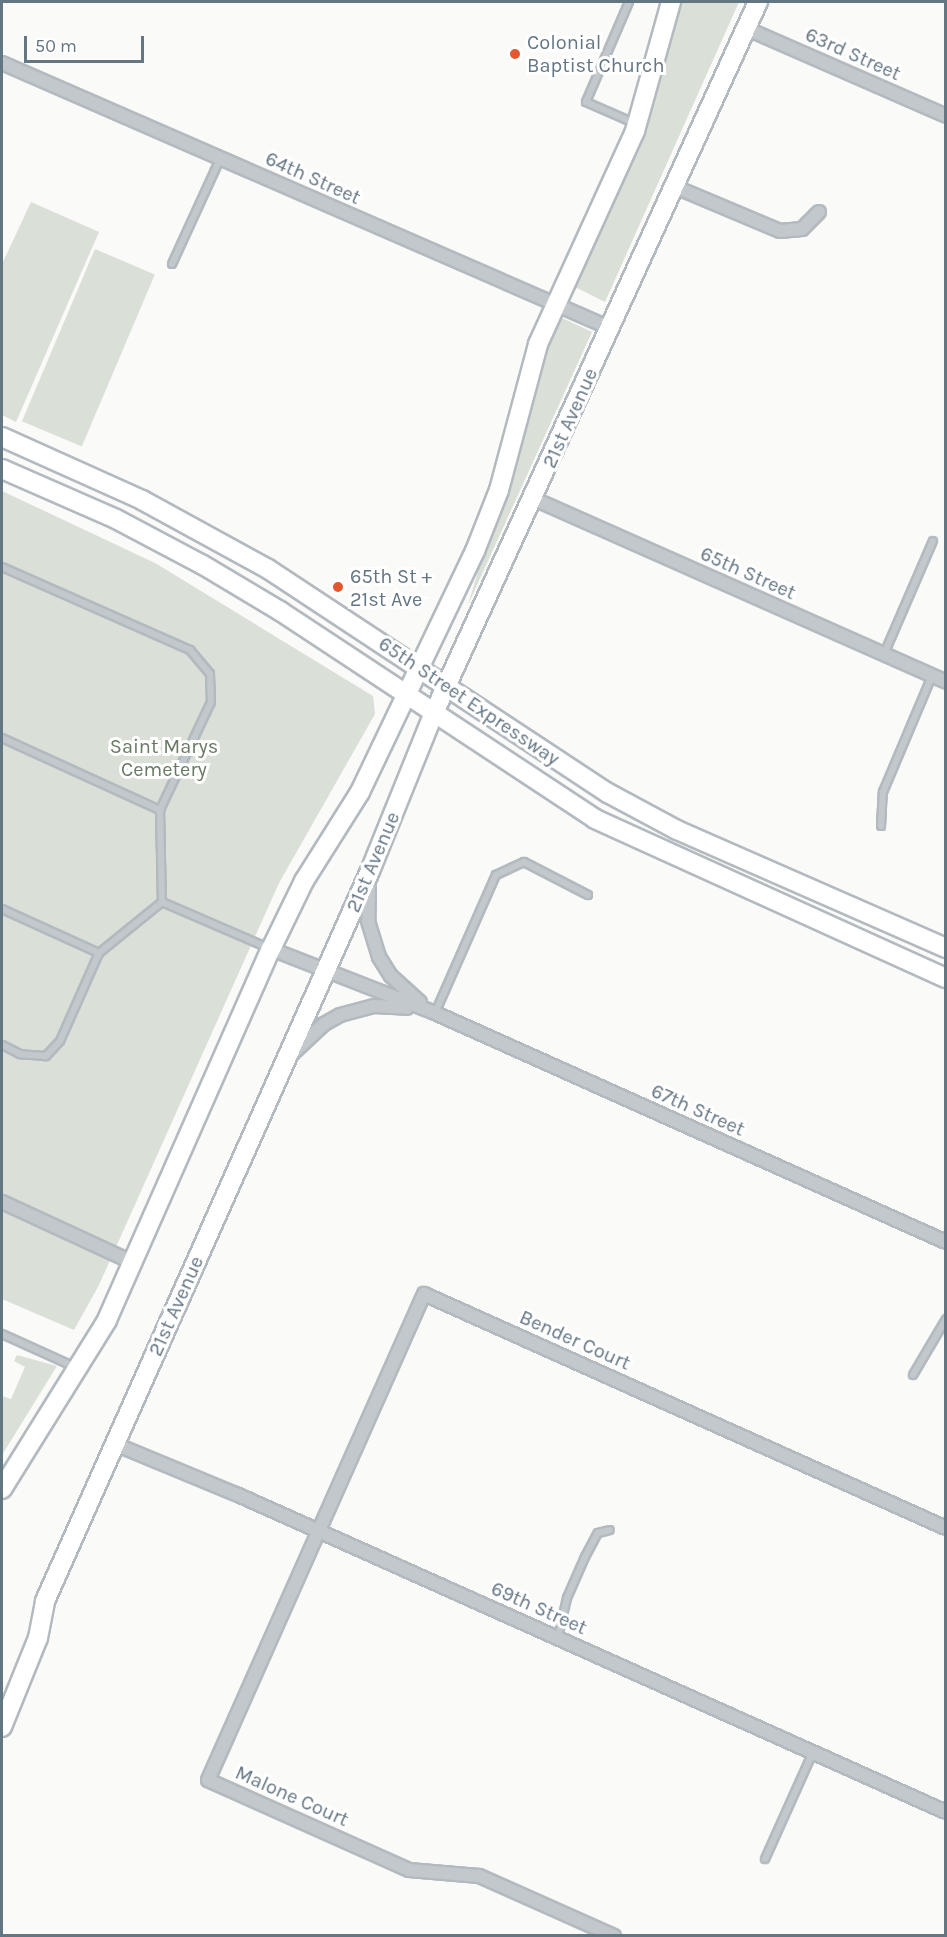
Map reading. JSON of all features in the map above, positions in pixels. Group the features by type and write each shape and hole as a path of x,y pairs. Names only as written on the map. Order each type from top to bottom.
{"street":[{"name":"21st Avenue","path":"2,1489 107,1320 303,881 360,792 418,666 475,551 499,490 524,389 554,305 637,125 671,2"},
{"name":"21st Avenue","path":"2,1727 38,1638 45,1601 370,872 433,715 534,499 673,186 758,2"},
{"name":"63rd Street","path":"745,28 945,116"},
{"name":"64th Street","path":"2,63 610,328"},
{"path":"673,186 780,231 802,229 819,212"},
{"name":"65th Street Expressway","path":"2,437 205,533 268,569 608,793 677,830 945,948"},
{"name":"65th Street Expressway","path":"2,469 116,519 203,565 280,611 433,715 595,819 640,842 945,978"},
{"name":"65th Street","path":"534,499 945,682"},
{"name":"67th Street","path":"370,872 368,921 379,957 406,993 435,1013"},
{"name":"67th Street","path":"271,949 435,1013 945,1242"},
{"name":"67th Street","path":"286,1060 324,1024 359,1009 396,1006 435,1013"},
{"path":"2,1202 132,1262"},
{"name":"Bender Court","path":"319,1531 424,1294 945,1528"},
{"name":"69th Street","path":"115,1444 319,1531 945,1812"},
{"name":"Malone Court","path":"319,1531 208,1780 409,1870 479,1876 614,1935"}],"lane":[{"path":"629,2 586,102 637,125"},
{"path":"172,264 220,159"},
{"path":"884,655 933,541"},
{"path":"2,567 190,650 210,674 211,702 160,810 162,902"},
{"path":"881,826 883,792 932,676"},
{"path":"2,738 160,810"},
{"path":"435,1013 496,875 524,862 588,895"},
{"path":"162,902 271,949"},
{"path":"2,1045 20,1054 46,1056 60,1041 99,953 162,902"},
{"path":"2,909 99,953"},
{"path":"913,1376 945,1319"},
{"path":"2,1334 78,1368"},
{"path":"557,1638 567,1598 585,1557 598,1533 610,1530"},
{"path":"765,1859 813,1752"}],"green space":[{"path":"678,2 739,2 605,302 573,286 640,136 664,66"},
{"path":"31,202 99,232 16,422 2,415 2,264"},
{"path":"95,249 155,274 82,447 22,421"},
{"path":"558,316 592,332 468,605 544,349"},
{"name":"Saint Marys Cemetery","path":"2,491 155,563 373,696 375,714 279,883 99,1285 74,1330 2,1299"},
{"path":"17,1355 57,1366 2,1455 2,1396 11,1399 25,1367 14,1361"}],"place":[{"name":"Colonial Baptist Church","path":"515,54"},
{"name":"65th St + 21st Ave","path":"338,587"}]}
